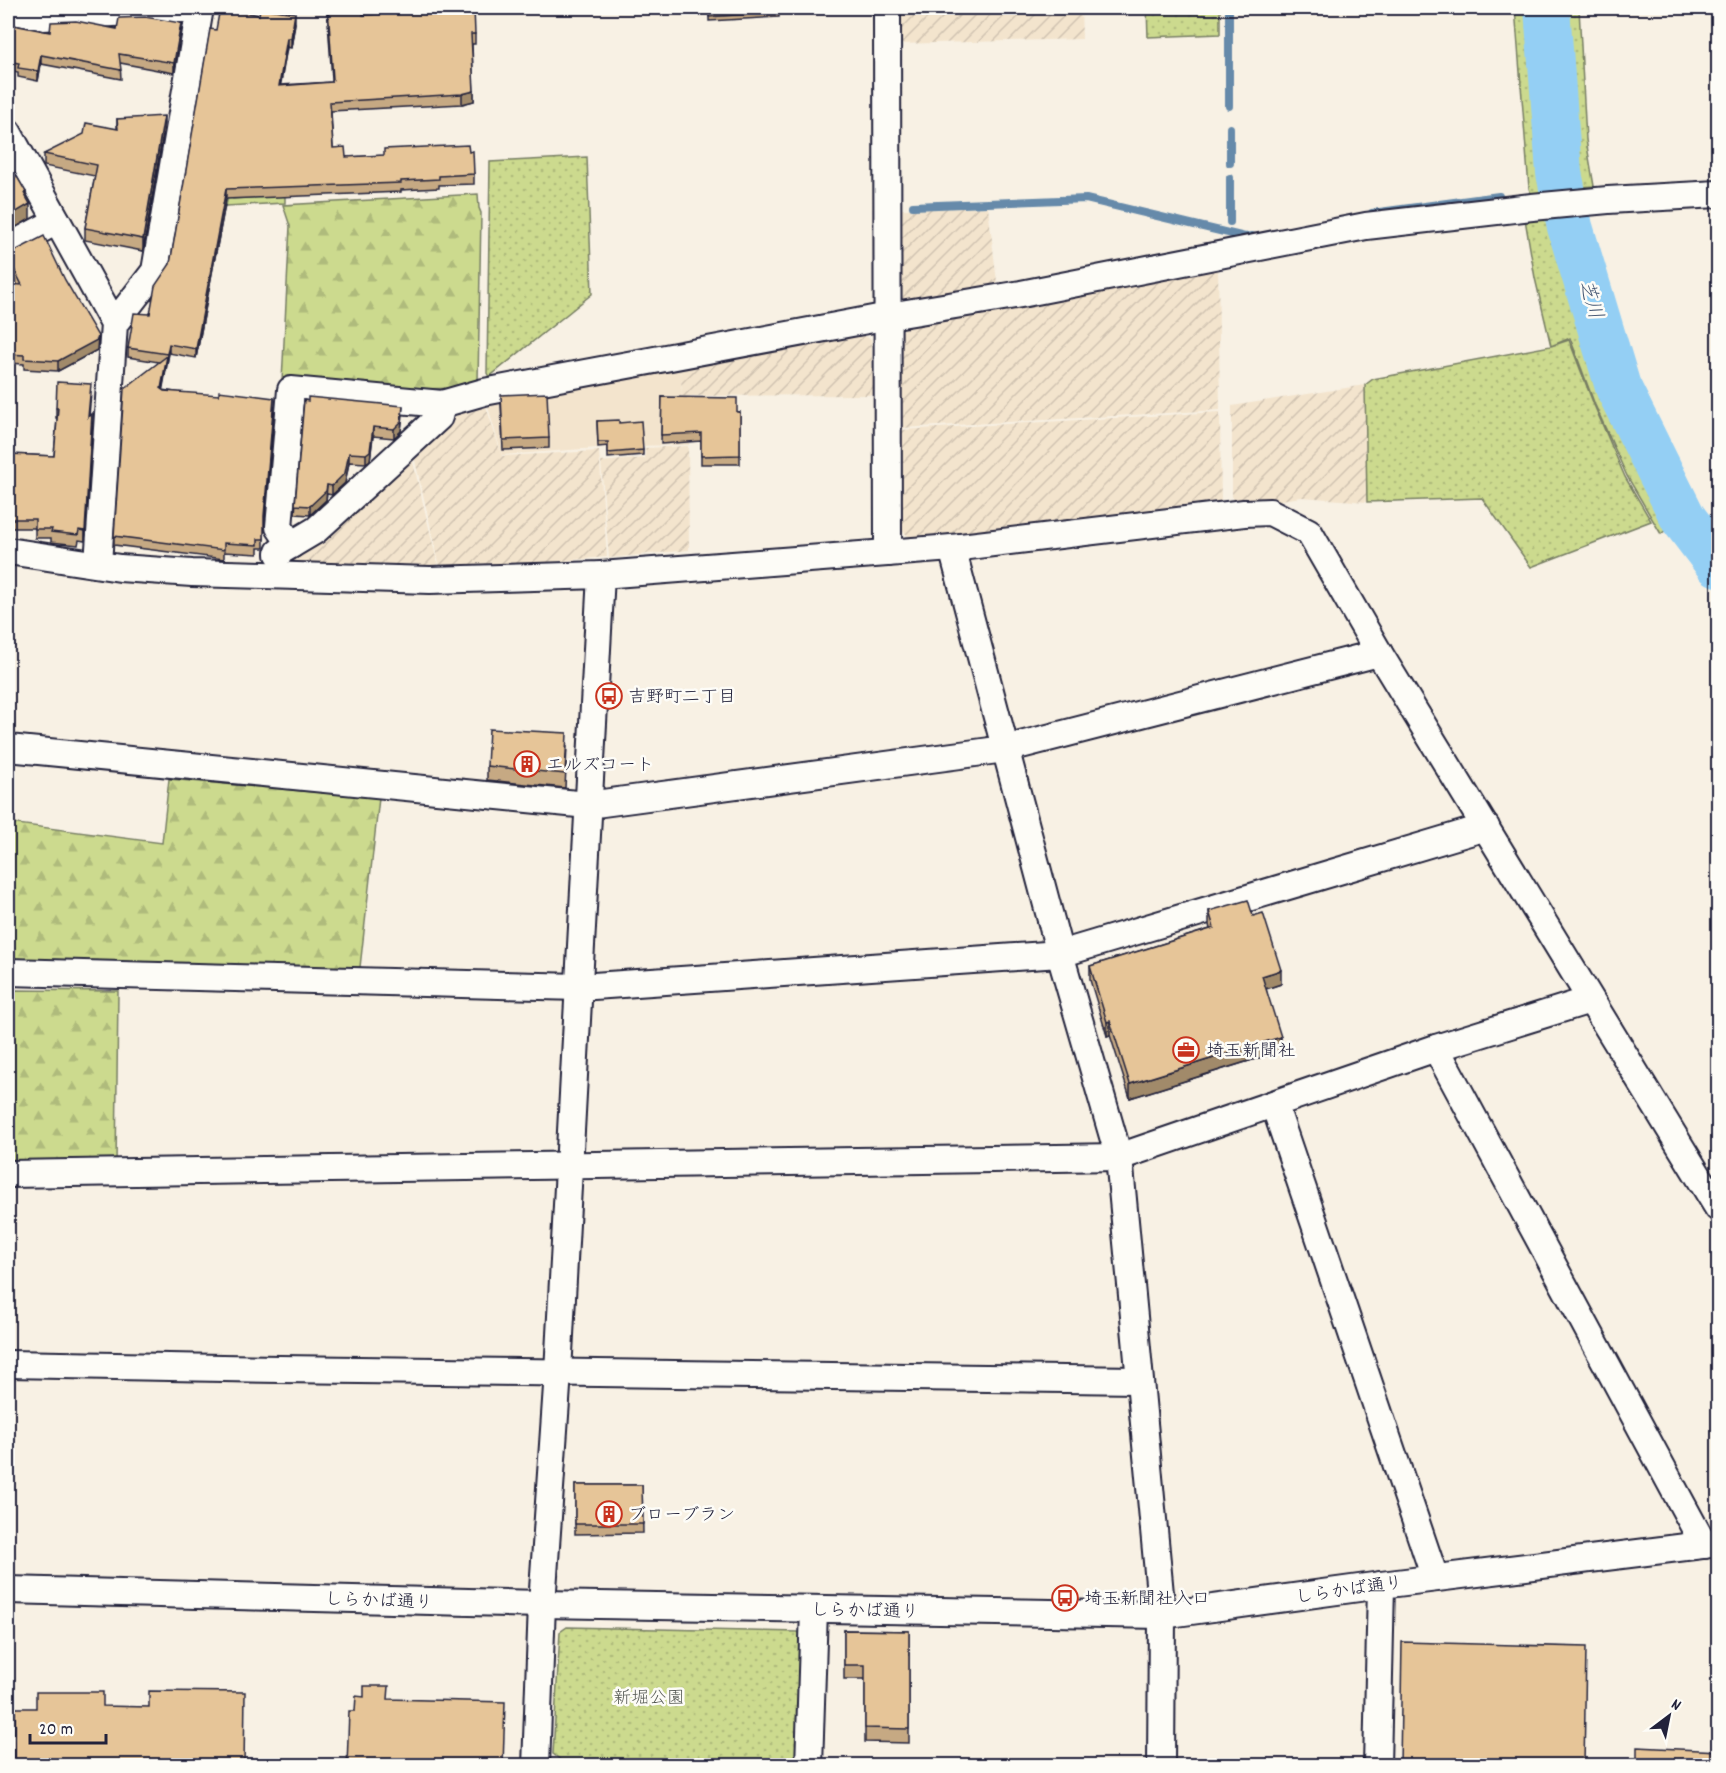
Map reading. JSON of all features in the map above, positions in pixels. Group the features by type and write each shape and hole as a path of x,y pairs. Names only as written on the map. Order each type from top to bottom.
{"street":[{"path":"8,19 200,8 155,271 114,324"},
{"path":"887,8 888,553"},
{"path":"8,132 114,324 98,564"},
{"path":"291,545 279,528 291,390 442,404 484,392 889,316 1021,294 1366,226 1608,200 1719,194"},
{"path":"8,247 57,221"},
{"path":"277,575 279,552 316,530 361,490 439,417 442,404"},
{"path":"8,551 98,564 192,573 430,580 601,575 952,548 1244,513 1270,512 1309,532 1379,653 1719,1209"},
{"path":"952,548 1060,954 1119,1157 1162,1615 1161,1766"},
{"path":"536,1766 542,1604 558,1372 601,575"},
{"path":"8,748 588,805 1005,749 1379,653"},
{"path":"8,972 579,987 1060,954 1486,827"},
{"path":"8,1174 1119,1157 1436,1048 1590,1000"},
{"path":"1436,1048 1711,1544"},
{"path":"1274,1104 1435,1578"},
{"path":"8,1364 1139,1380"},
{"name":"しらかば通り","path":"8,1590 542,1604 1162,1615 1711,1544"},
{"path":"1377,1766 1381,1585"},
{"path":"809,1766 814,1609"}],"shaded area":[{"path":"900,8 1081,8 1082,39 899,44"},
{"path":"988,207 998,290 907,304 900,299 901,209"},
{"path":"1218,264 1220,410 902,428 900,333 909,323"},
{"path":"862,335 871,339 874,395 682,396 680,361"},
{"path":"680,361 682,396 690,396 689,445 624,446 502,455 486,400"},
{"path":"1365,385 1367,502 1302,497 1232,507 1232,406"},
{"path":"485,403 502,456 599,451 607,557 441,571 413,452 459,413"},
{"path":"1220,412 1221,511 1053,530 911,538 901,530 902,430"},
{"path":"688,446 689,550 609,558 601,462 645,458 645,448"},
{"path":"411,454 439,569 285,564"}],"green space":[{"path":"1147,8 1220,8 1220,34 1148,37"},
{"path":"1515,8 1544,8 1555,173 1568,244 1588,321 1610,385 1647,473 1677,520 1661,534 1627,476 1595,405 1570,338 1551,346 1535,278 1525,219 1537,217 1529,188"},
{"path":"1551,8 1579,8 1586,140 1594,186 1567,188"},
{"path":"587,157 592,294 489,377 487,373 490,162"},
{"path":"231,178 233,199 275,196 285,191 285,203 226,206"},
{"path":"478,194 481,213 478,382 471,388 409,389 282,381 290,226 283,205"},
{"path":"1569,340 1625,477 1651,521 1531,567 1482,498 1367,502 1365,385 1373,379 1551,346"},
{"path":"169,779 379,798 360,967 8,964 10,823 162,843"},
{"path":"10,990 118,991 116,1167 8,1165"},
{"name":"新堀公園","path":"567,1627 798,1632 807,1639 803,1765 593,1766 562,1761 553,1754 560,1632"}],"building":[{"path":"220,8 259,15 260,8 295,13 291,38 287,38 279,86 332,82 328,8 363,8 363,15 474,8 475,34 471,34 474,91 462,94 330,102 333,148 345,147 346,157 384,155 384,149 468,145 469,152 473,151 474,174 439,176 439,179 401,181 401,183 226,189 196,349 169,344 167,354 128,348 134,313 150,314 155,286 170,264 210,29 216,30"},
{"path":"709,8 779,8 779,12 709,17"},
{"path":"145,17 181,23 174,63 119,54 121,70 41,55 38,71 18,68 19,63 8,61 8,24 50,32 51,22 76,21 117,29 119,18"},
{"path":"164,116 143,239 85,228 97,165 44,154 84,134 86,123 118,129 117,119"},
{"path":"8,161 26,192 24,193 30,204 8,217"},
{"path":"44,236 65,280 98,336 97,340 58,361 24,359 24,355 8,354 8,284 22,285 8,257 8,252 15,251"},
{"path":"167,356 161,389 164,391 219,395 219,391 274,398 264,539 258,539 258,545 224,543 224,550 114,536 124,389"},
{"path":"57,382 91,384 88,417 92,413 85,531 79,530 78,535 51,532 52,529 35,529 35,519 8,519 8,454 54,456 58,408 56,408"},
{"path":"547,393 549,438 503,440 501,395"},
{"path":"308,397 403,406 401,422 394,429 373,427 370,451 366,454 349,453 345,473 332,486 327,485 326,491 310,506 295,505 304,400 308,401"},
{"path":"662,397 737,398 737,412 740,412 740,455 701,456 701,433 661,435"},
{"path":"619,420 619,423 641,421 643,450 608,453 608,442 598,442 597,421"},
{"name":"エルズコート","path":"489,729 567,733 565,774 487,766"},
{"path":"1248,900 1253,916 1263,913 1281,970 1262,976 1281,1037 1130,1084 1110,1021 1107,1022 1090,966 1214,928 1209,911"},
{"name":"ブローブラン","path":"575,1485 642,1485 643,1524 575,1524"},
{"path":"844,1630 909,1631 909,1729 865,1728 865,1665 844,1665"},
{"path":"1402,1642 1586,1647 1584,1766 1400,1766"},
{"path":"364,1686 389,1686 388,1699 505,1702 503,1766 347,1766 349,1711 355,1711 356,1696 364,1697"},
{"path":"149,1691 245,1692 244,1766 15,1766 15,1708 36,1708 36,1692 103,1692 103,1706 149,1707"},
{"path":"1637,1747 1719,1751 1719,1766 1637,1766"}],"waterway":[{"path":"1229,8 1229,106"},
{"name":"芝川","path":"1547,8 1559,173 1570,227 1618,387 1683,518 1718,564"},
{"path":"1230,128 1230,163"},
{"path":"1230,178 1230,222"},
{"path":"1372,213 1499,196"},
{"path":"913,206 1086,199 1245,237 1252,236"}],"place":[{"name":"吉野町二丁目","path":"609,696"},
{"name":"エルズコート","path":"527,764"},
{"name":"埼玉新聞社","path":"1186,1050"},
{"name":"ブローブラン","path":"609,1514"},
{"name":"埼玉新聞社入口","path":"1065,1598"}]}
